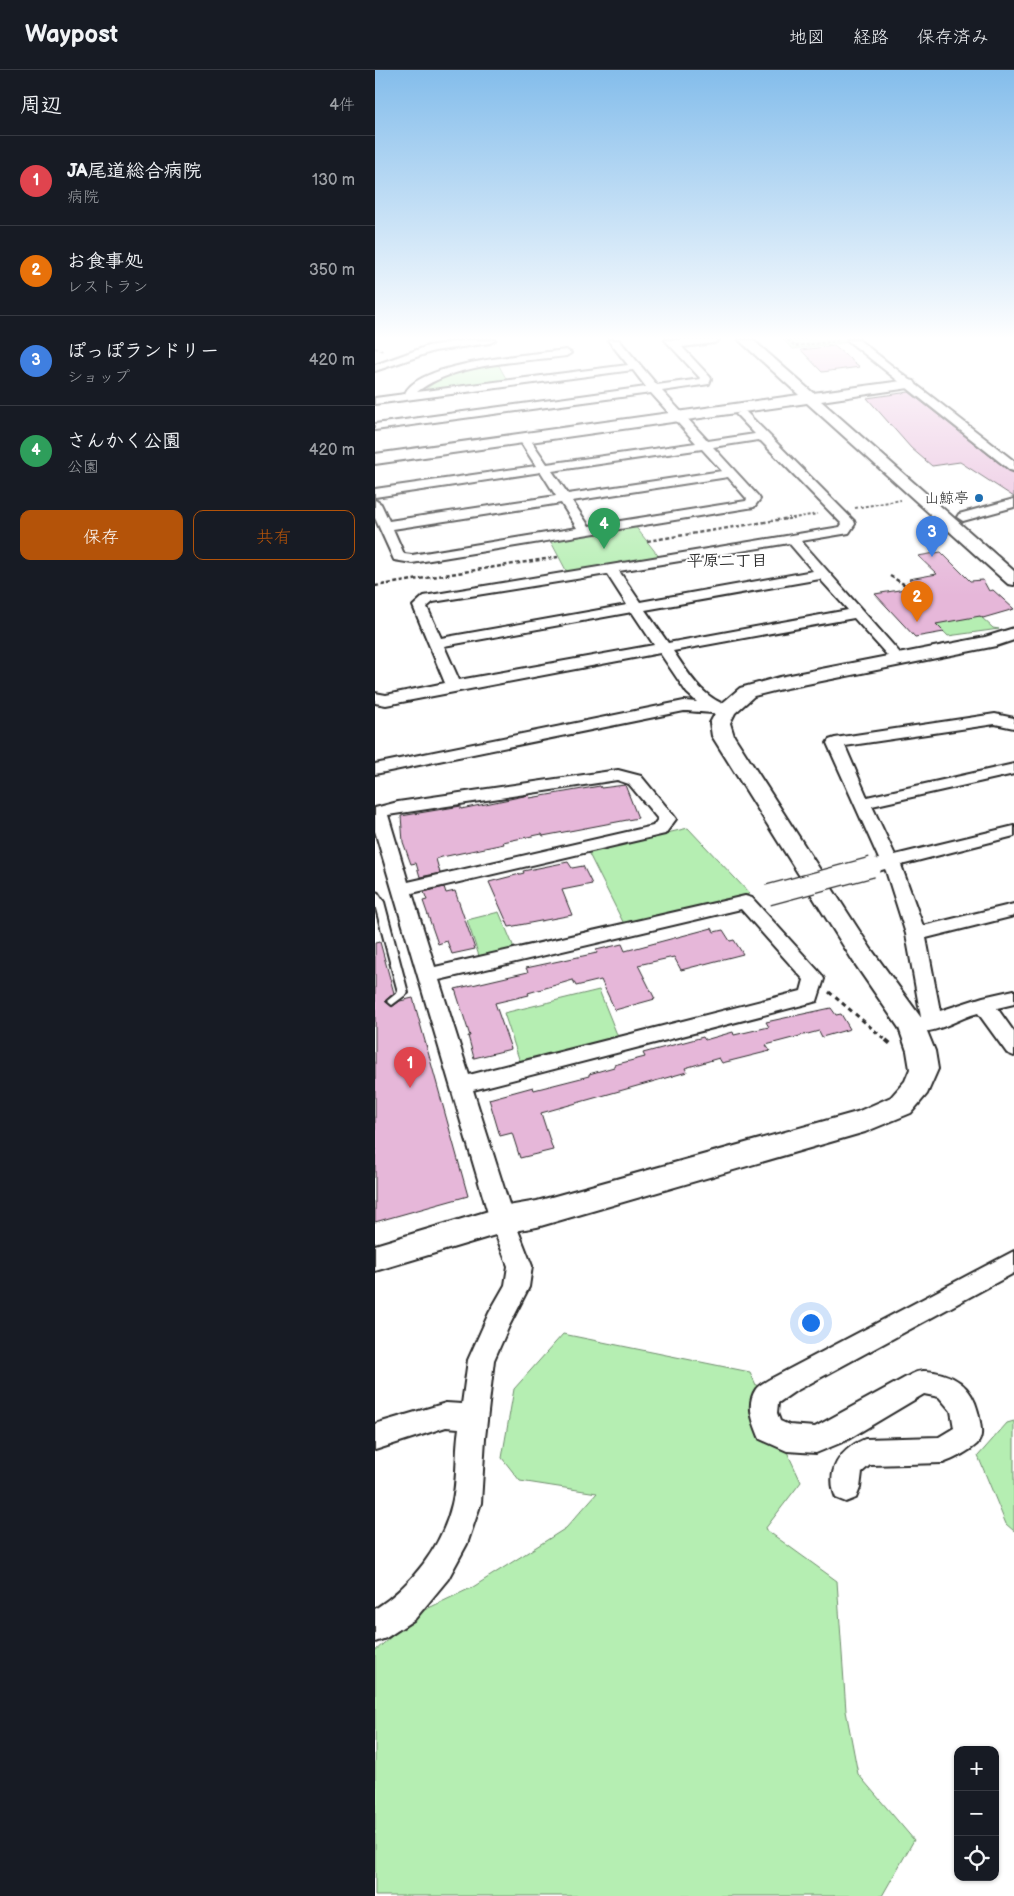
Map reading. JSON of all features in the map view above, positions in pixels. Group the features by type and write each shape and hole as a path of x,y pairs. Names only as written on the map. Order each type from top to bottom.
{"street":[{"path":"375,427 388,425"},
{"path":"375,459 614,425"},
{"path":"375,504 399,557 412,558 750,504 754,499 687,425"},
{"path":"454,686 420,606 429,599 844,530 849,524 753,425"},
{"path":"838,425 1014,580"},
{"path":"861,425 1011,558"},
{"path":"961,425 1014,467"},
{"path":"524,438 585,530"},
{"path":"375,493 765,438"},
{"path":"385,526 731,473"},
{"path":"963,517 1014,503"},
{"path":"791,539 900,661"},
{"path":"990,559 1011,558"},
{"path":"611,570 692,690 719,708"},
{"path":"435,643 822,574"},
{"path":"375,698 386,700 857,613"},
{"path":"375,769 684,706 719,708 747,692 780,683 900,661 1014,634"},
{"path":"900,661 959,654 1014,642"},
{"path":"719,708 723,736 862,955 922,1024"},
{"path":"881,864 882,849 835,743 995,719 1014,723"},
{"path":"862,803 1014,769"},
{"path":"375,1627 403,1608 438,1569 457,1534 467,1503 481,1360 498,1321 517,1287 521,1266 502,1220 377,813 398,806 618,775 635,780 667,819 659,830 401,889"},
{"path":"428,976 745,902 881,864 1014,831"},
{"path":"375,1258 502,1220 537,1214 865,1121 901,1105 917,1086 924,1069 921,1051 922,1024 916,934 895,871 881,864"},
{"path":"461,1085 810,996 814,979 745,902"},
{"path":"916,934 1014,910"},
{"path":"922,1024 959,1011 1014,997"},
{"path":"983,1004 1014,1048"},
{"path":"846,1488 849,1465 865,1452 943,1450 968,1434 964,1406 946,1386 921,1382 835,1432 815,1440 787,1438 770,1430 764,1412 766,1397 785,1384 1014,1261"},
{"path":"375,1437 446,1415 474,1417"}],"lane":[{"path":"375,887 403,993 391,1001"}],"path":[{"path":"647,541 902,500"},
{"path":"375,586 558,557"},
{"path":"889,576 919,593 911,594"},
{"path":"812,987 832,993 895,1048"}],"green space":[{"path":"635,526 660,558 568,574 550,540"},
{"path":"923,610 980,616 993,628 999,629 948,636"},
{"path":"688,828 750,894 624,924 588,852"},
{"path":"499,912 515,950 480,959 467,920"},
{"path":"599,990 618,1037 520,1062 504,1013"},
{"path":"563,1334 750,1372 801,1482 765,1529 837,1581 846,1711 858,1774 914,1840 882,1896 375,1896 375,1651 418,1613 473,1587 566,1528 597,1493 520,1481 502,1458 514,1389"},
{"path":"1014,1421 1014,1531 1006,1524 978,1456 1007,1423"}],"building":[{"path":"891,425 951,425 1014,473 1014,497 960,462 932,466 911,448"},
{"path":"941,552 970,581 983,580 989,591 993,590 1014,609 983,618 980,616 936,624 944,632 915,637 875,594 917,587 909,579 937,574 918,556"},
{"path":"625,785 638,818 543,836 542,834 442,857 436,859 440,873 420,877 416,863 411,864 403,842 401,816 461,806 461,809 529,795 530,798 600,786 601,788"},
{"path":"568,862 572,868 583,866 592,884 562,890 572,915 509,927 489,882 524,873 523,871"},
{"path":"444,887 446,893 455,891 475,949 452,954 447,941 438,944 423,901 427,900 424,892"},
{"path":"712,928 714,932 723,930 730,941 734,940 743,954 681,970 674,957 638,965 655,999 615,1010 601,980 576,986 573,980 528,993 529,995 495,1003 511,1049 474,1058 468,1036 470,1036 455,989 528,972 526,968 597,953 596,950 622,944 625,951"},
{"path":"380,942 394,993 385,1001 392,1007 400,1001 413,998 468,1196 375,1222 375,943"},
{"path":"831,1008 836,1015 841,1014 850,1029 822,1037 819,1031 766,1045 770,1051 722,1063 719,1058 685,1068 687,1072 541,1113 553,1150 520,1158 512,1133 500,1136 489,1099 533,1087 534,1090 589,1076 589,1074 614,1067 614,1065 645,1057 643,1053 703,1037 705,1040 733,1032 734,1035 769,1027 766,1022"}],"place":[{"name":"山鯨亭","path":"979,498"},
{"name":"さんかく公園","path":"604,549"},
{"name":"ぽっぽランドリー","path":"932,557"},
{"name":"お食事処","path":"917,622"},
{"name":"JA尾道総合病院","path":"410,1088"}],"district":[{"name":"平原二丁目","path":"727,560"}]}
